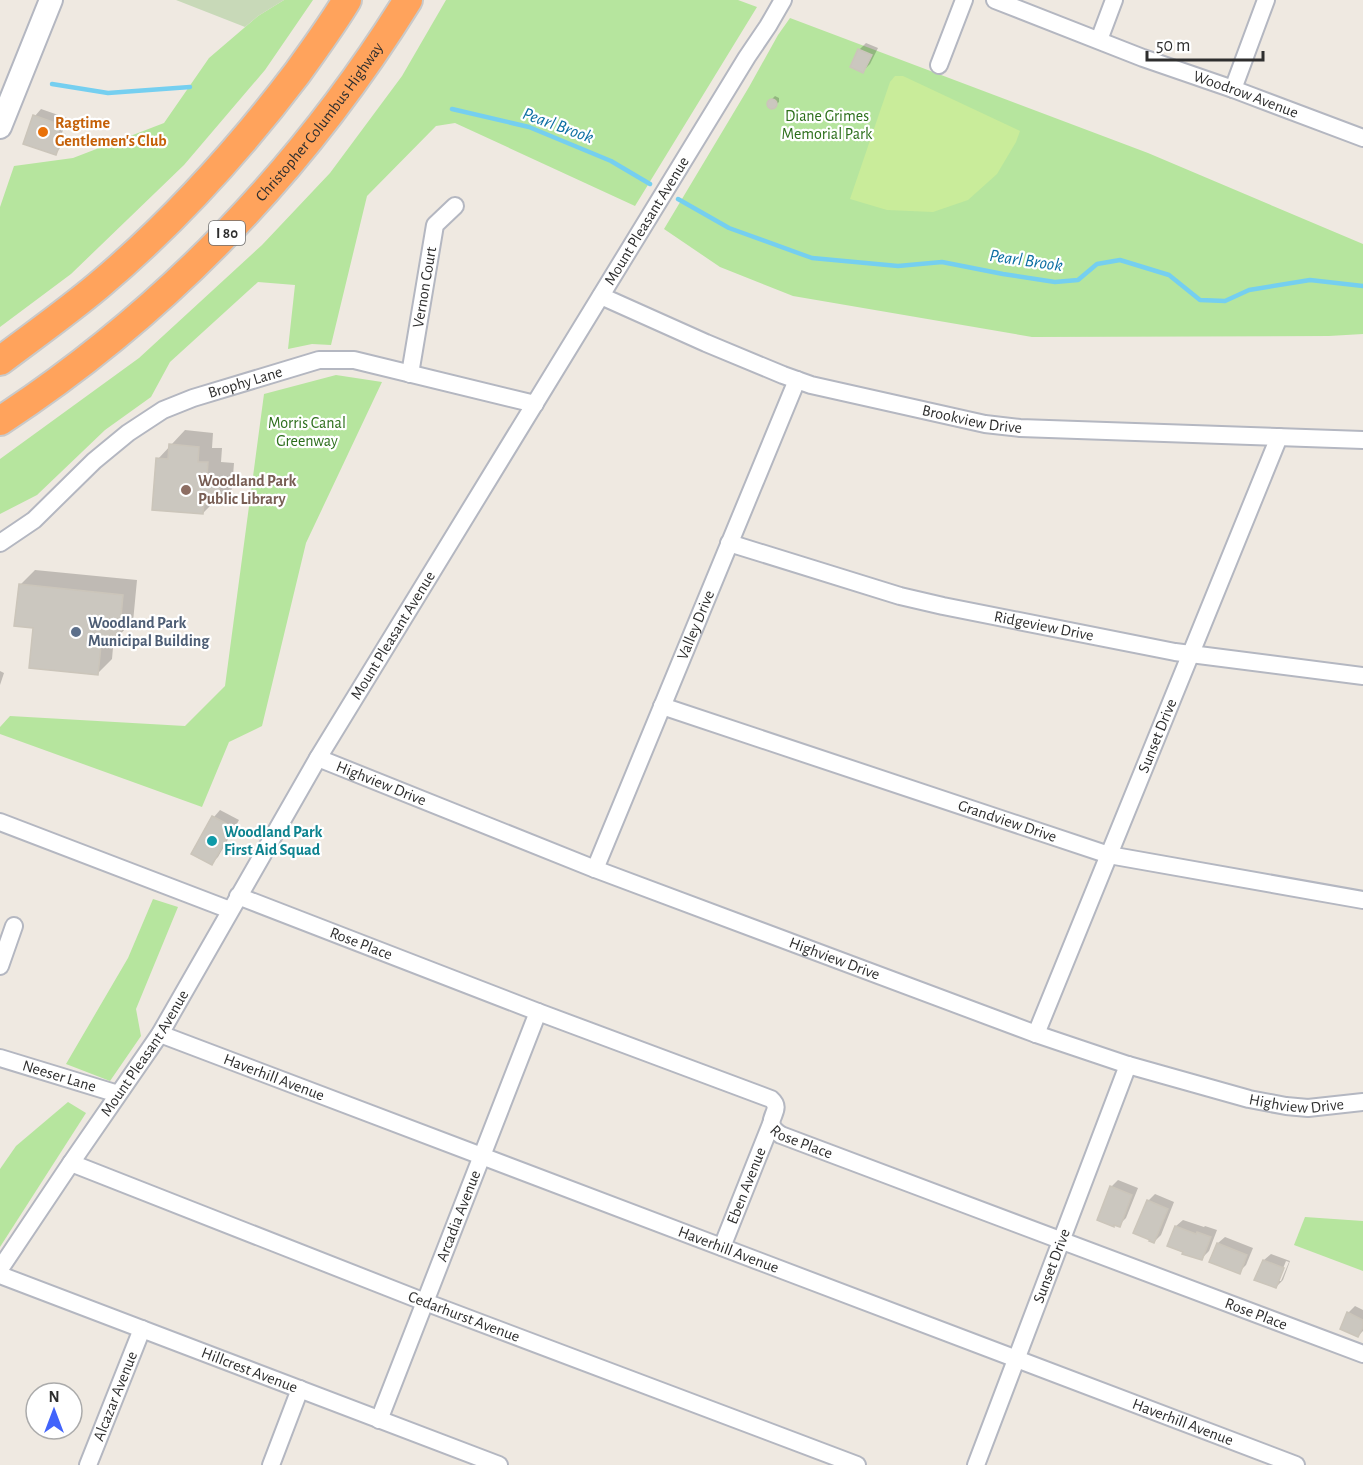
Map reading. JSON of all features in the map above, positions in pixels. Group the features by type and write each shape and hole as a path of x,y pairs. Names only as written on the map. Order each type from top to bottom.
{"highway":[{"path":"0,361 98,286 139,250 213,175 250,133 315,48 347,0"},
{"name":"Christopher Columbus Highway","path":"0,421 107,344 151,307 234,227 310,138 383,41 408,0"}],"main road":[{"path":"0,127 51,0"}],"street":[{"name":"Mount Pleasant Avenue","path":"0,1269 160,1034 318,758 783,0"},
{"path":"939,64 964,0"},
{"name":"Woodrow Avenue","path":"995,0 1143,58 1363,138"},
{"path":"1099,40 1114,0"},
{"path":"1233,89 1266,0"},
{"name":"Vernon Court","path":"410,374 435,225 455,206"},
{"name":"Brookview Drive","path":"601,296 706,343 811,385 985,424 1020,428 1363,440"},
{"name":"Brophy Lane","path":"0,543 34,520 94,461 119,440 163,410 193,398 319,360 354,360 535,404"},
{"name":"Valley Drive","path":"595,869 797,380"},
{"name":"Sunset Drive","path":"1036,1034 1279,437"},
{"name":"Ridgeview Drive","path":"729,543 932,604 1191,654 1363,676"},
{"name":"Grandview Drive","path":"662,706 1109,855 1363,900"},
{"name":"Highview Drive","path":"318,758 595,869 1036,1034 1128,1065 1249,1099 1286,1106 1308,1108 1363,1102"},
{"name":"Rose Place","path":"0,822 538,1012 771,1099 775,1102 776,1107 772,1128 781,1135 1363,1354"},
{"path":"0,966 14,926"},
{"name":"Arcadia Avenue","path":"379,1420 538,1012"},
{"name":"Haverhill Avenue","path":"160,1034 1296,1465"},
{"name":"Neeser Lane","path":"0,1058 118,1094"},
{"name":"Sunset Drive","path":"976,1465 1128,1065"},
{"name":"Eben Avenue","path":"722,1247 771,1124"},
{"name":"Cedarhurst Avenue","path":"70,1163 425,1302 857,1465"},
{"name":"Hillcrest Avenue","path":"0,1275 499,1465"},
{"name":"Alcazar Avenue","path":"88,1465 142,1329"},
{"path":"271,1465 300,1389"}],"green space":[{"path":"176,0 284,0 245,27"},
{"path":"284,0 313,0 265,70 184,165 71,274 0,327 0,207 14,166 73,158 164,123 209,58 258,16"},
{"path":"446,0 738,0 757,7 635,206 455,123 436,126 367,196 331,345 312,344 288,349 295,285 258,282 170,362 151,397 105,430 37,495 0,514 0,459 139,358 262,245 330,173 402,76"},
{"name":"Diane Grimes Memorial Park","path":"790,18 1148,153 1363,244 1363,334 1032,337 793,296 720,267 664,229"},
{"path":"895,76 903,76 1020,131 997,174 968,200 933,212 887,210 850,199 890,82"},
{"name":"Morris Canal Greenway","path":"336,375 382,382 306,543 262,726 229,742 202,807 0,734 0,727 10,716 185,726 225,686 264,394"},
{"path":"153,899 178,907 136,1009 141,1036 110,1081 66,1064 128,958"},
{"path":"68,1102 86,1113 0,1247 0,1169 16,1146"},
{"path":"1305,1217 1363,1221 1363,1271 1294,1245"}],"building":[{"path":"858,49 872,55 863,73 850,67"},
{"path":"772,99 776,100 776,108 772,109 768,108 767,104 768,100"},
{"name":"Ragtime Gentlemen's Club","path":"33,115 61,125 56,139 61,141 56,155 23,144"},
{"name":"Woodland Park Public Library","path":"169,444 199,447 198,462 208,462 207,476 220,477 218,505 204,504 203,514 152,510 156,458 168,459"},
{"name":"Woodland Park Municipal Building","path":"19,584 123,595 119,638 102,636 98,675 29,668 33,628 14,626"},
{"name":"Woodland Park First Aid Squad","path":"212,816 233,827 212,865 191,854"},
{"path":"1110,1186 1132,1195 1120,1227 1097,1220"},
{"path":"1147,1200 1168,1209 1154,1243 1133,1233"},
{"path":"1175,1226 1211,1237 1202,1260 1182,1254 1183,1252 1167,1246"},
{"path":"1217,1243 1247,1255 1240,1274 1209,1262"},
{"path":"1263,1260 1284,1268 1276,1288 1254,1280"},
{"path":"1347,1312 1363,1320 1363,1327 1358,1337 1340,1329"}],"waterway":[{"name":"Pearl Brook","path":"52,84 108,93 190,87"},
{"name":"Pearl Brook","path":"452,109 529,127 611,161 650,184"},
{"name":"Pearl Brook","path":"678,199 729,228 812,258 898,266 942,262 1055,282 1078,280 1097,264 1120,260 1169,275 1200,300 1225,301 1249,290 1310,280 1363,286"}],"place":[{"name":"Ragtime Gentlemen's Club","path":"43,132"},
{"name":"Woodland Park Public Library","path":"186,490"},
{"name":"Woodland Park Municipal Building","path":"76,632"},
{"name":"Woodland Park First Aid Squad","path":"212,841"}]}
